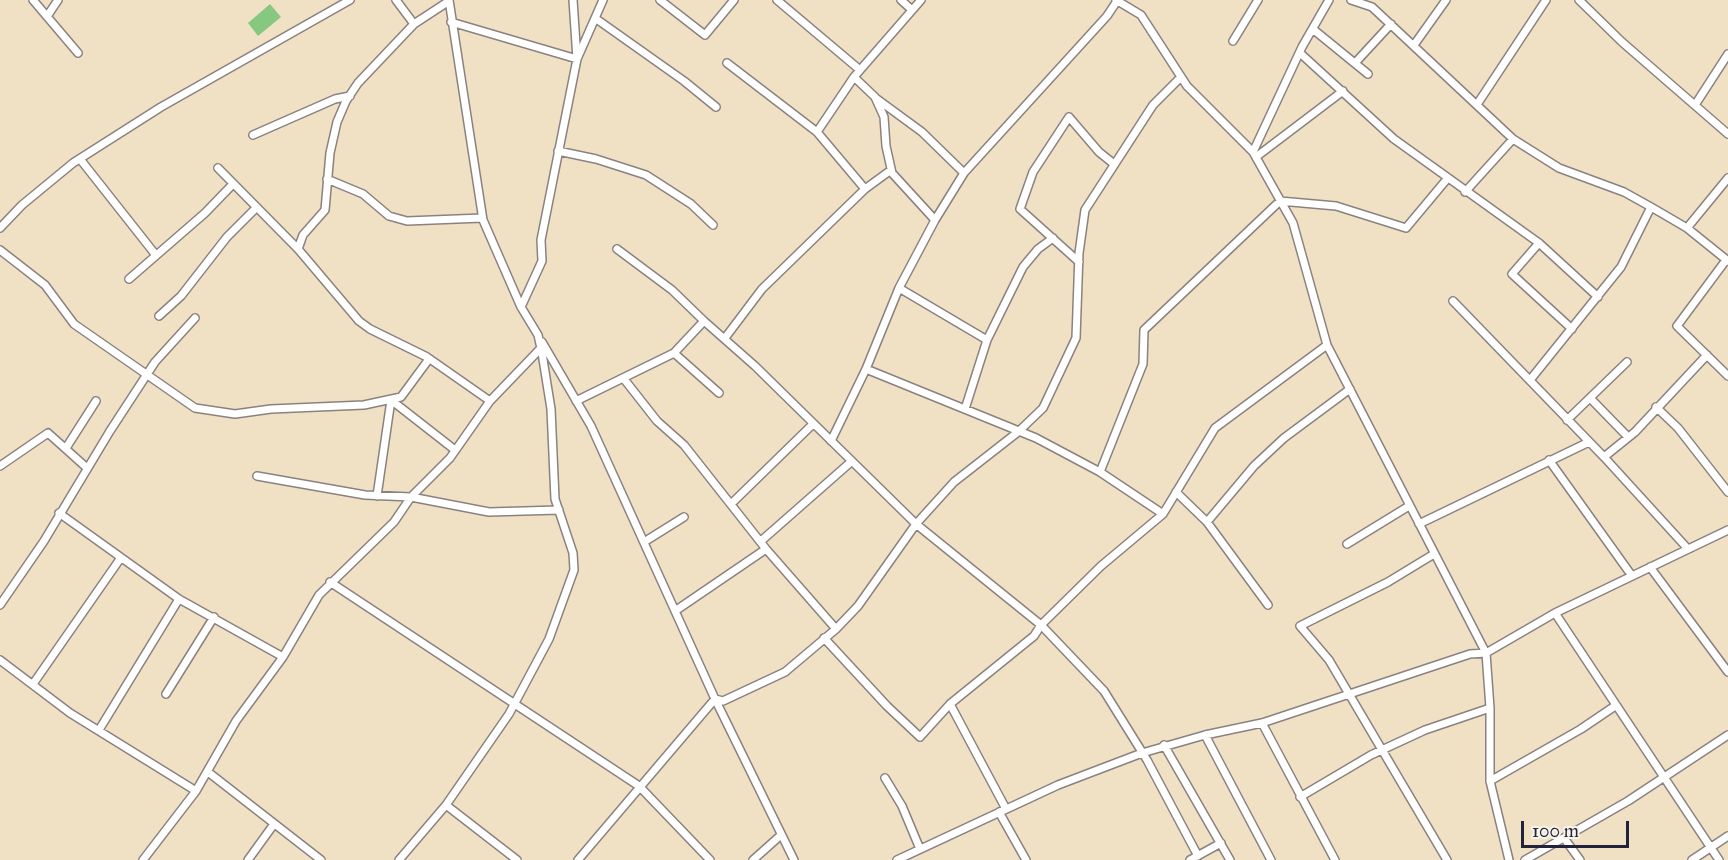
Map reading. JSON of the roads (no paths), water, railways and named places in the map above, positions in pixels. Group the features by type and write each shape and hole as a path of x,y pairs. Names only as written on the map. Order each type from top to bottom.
{"street":[{"path":"33,0 78,53"},
{"path":"48,15 58,0"},
{"path":"0,228 63,170 161,107 350,0"},
{"path":"396,0 414,24"},
{"path":"573,0 577,59"},
{"path":"521,307 542,261 541,240 577,59 603,0"},
{"path":"660,0 705,35 734,0"},
{"path":"777,0 860,70"},
{"path":"901,0 912,10"},
{"path":"817,132 854,77 921,0"},
{"path":"831,441 866,369 898,288 964,173 1107,16 1116,0 1141,15 1181,77 1255,155 1293,223 1327,345 1486,654 1490,708 1490,781 1501,835 1509,860"},
{"path":"1233,41 1258,0"},
{"path":"1255,155 1300,53 1329,0"},
{"path":"1351,0 1372,7 1478,103 1513,139 1559,168 1624,192 1651,207 1687,228 1727,260 1677,326 1728,376"},
{"path":"1414,45 1446,0"},
{"path":"1478,103 1546,0"},
{"path":"1579,0 1728,134"},
{"path":"298,249 303,235 325,210 327,179 337,122 350,96 358,83 414,24 449,1 470,126 482,218 521,307 591,426 715,699 794,860"},
{"path":"595,18 684,81 716,107"},
{"path":"451,22 577,59"},
{"path":"1355,63 1391,24"},
{"path":"1314,30 1368,74"},
{"path":"1300,53 1394,139 1539,243 1598,297"},
{"path":"1695,105 1728,54"},
{"path":"727,63 817,132 865,189"},
{"path":"854,77 875,97 922,132 964,173"},
{"path":"715,699 723,701 785,672 836,629 858,606 916,524 954,482 1018,432 1043,408 1076,338 1079,262 1085,210 1153,105 1181,77"},
{"path":"1255,155 1343,91"},
{"path":"253,135 334,99 350,96"},
{"path":"875,97 884,117 891,170 935,220"},
{"path":"1079,262 1020,209 1033,172 1069,117 1099,152 1114,164"},
{"path":"1465,192 1513,139"},
{"path":"558,151 597,159 646,175 690,204 713,225"},
{"path":"80,159 155,254"},
{"path":"218,168 298,249 359,321 429,359 490,401"},
{"path":"725,338 762,289 865,189 891,170"},
{"path":"1687,228 1728,178"},
{"path":"327,179 363,194 389,216 407,221 482,218"},
{"path":"1100,472 1143,364 1144,330 1280,201 1336,206 1406,228 1447,179"},
{"path":"129,279 155,254 205,213 233,184"},
{"path":"1530,380 1622,267 1651,207"},
{"path":"159,316 181,296 227,237 256,208"},
{"path":"965,409 987,340 1027,259 1053,238"},
{"path":"1539,243 1512,274 1572,329"},
{"path":"617,249 672,290 725,338 916,524 1041,625 1104,691 1143,753 1197,856"},
{"path":"0,250 45,285 74,324 195,408 235,414 271,409 364,405 401,398 429,359"},
{"path":"898,288 987,340"},
{"path":"1453,301 1589,441 1688,549"},
{"path":"0,605 44,541 59,513 155,362 195,318"},
{"path":"576,401 674,353 704,321"},
{"path":"399,860 446,805 478,761 514,704 549,639 574,570 573,553 555,499 551,409 538,335"},
{"path":"824,638 887,706 920,737 950,704 1034,636 1041,625 1101,566 1163,514 1215,428 1327,345"},
{"path":"143,860 196,791 236,721 283,657 330,582 394,522 411,497 455,450 490,401 541,348"},
{"path":"674,353 719,393"},
{"path":"1604,457 1628,437 1707,355"},
{"path":"1567,420 1627,362"},
{"path":"866,369 1036,438 1100,472 1163,514"},
{"path":"624,379 657,421 684,445 766,549 836,629"},
{"path":"1207,522 1254,466 1284,438 1350,389"},
{"path":"1590,398 1628,437"},
{"path":"391,400 455,450"},
{"path":"377,496 391,400"},
{"path":"66,448 96,401"},
{"path":"1656,407 1678,428 1728,492"},
{"path":"731,504 813,424"},
{"path":"0,466 48,433 87,468"},
{"path":"1419,524 1589,441"},
{"path":"1549,460 1632,576"},
{"path":"761,541 852,461"},
{"path":"257,476 377,496 411,497 489,512 559,510"},
{"path":"1176,492 1207,522 1268,605"},
{"path":"1347,544 1409,506"},
{"path":"59,513 120,559 179,599 283,657"},
{"path":"644,542 684,518"},
{"path":"897,860 1058,785 1164,745 1262,723 1348,692 1470,654 1486,654 1556,613 1728,530"},
{"path":"675,610 766,549"},
{"path":"1434,554 1388,582 1300,626 1329,660 1446,860"},
{"path":"33,684 120,559"},
{"path":"1650,567 1728,672"},
{"path":"330,582 639,786 710,860"},
{"path":"99,730 179,599"},
{"path":"1556,613 1615,706 1666,777 1719,860"},
{"path":"166,694 214,617"},
{"path":"0,660 99,730 196,791"},
{"path":"578,860 715,699"},
{"path":"950,704 1026,860"},
{"path":"1490,781 1581,729 1615,706"},
{"path":"1300,797 1382,750 1425,730 1490,708"},
{"path":"1262,723 1335,860"},
{"path":"1205,735 1271,860"},
{"path":"1526,860 1666,777 1728,735"},
{"path":"1164,745 1230,860"},
{"path":"208,771 321,860"},
{"path":"885,778 902,806 920,849"},
{"path":"446,805 518,860"},
{"path":"248,860 274,824"},
{"path":"753,860 781,835"},
{"path":"1692,860 1728,836"},
{"path":"1564,838 1580,860"},
{"path":"1190,860 1221,843"}]}
